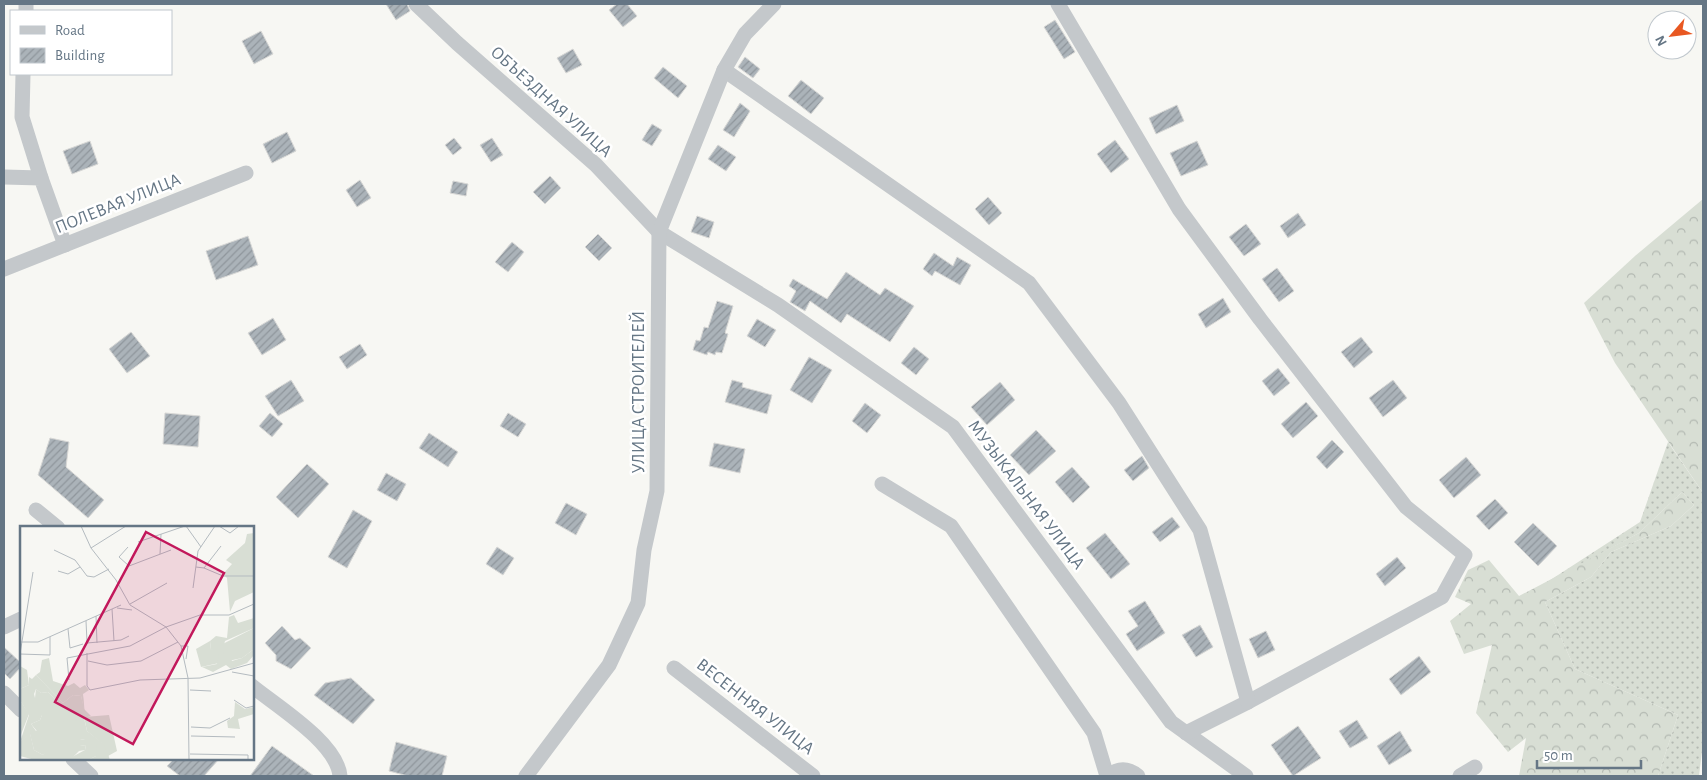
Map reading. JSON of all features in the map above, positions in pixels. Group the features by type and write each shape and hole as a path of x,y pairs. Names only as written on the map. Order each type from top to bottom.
{"street":[{"name":"ОБЪЕЗДНАЯ УЛИЦА","path":"416,4 457,43 596,165 658,232"},
{"name":"УЛИЦА СТРОИТЕЛЕЙ","path":"526,776 609,665 638,603 644,550 657,491 658,232 724,70 745,34 774,4"},
{"path":"1058,4 1179,209 1237,288 1406,507 1466,555 1442,597 1248,702 1186,733"},
{"path":"724,70 1029,283 1119,403 1200,530 1248,702"},
{"path":"23,75 22,117 65,245"},
{"name":"ПОЛЕВАЯ УЛИЦА","path":"4,268 246,173"},
{"path":"4,177 41,178"},
{"name":"МУЗЫКАЛЬНАЯ УЛИЦА","path":"658,232 778,305 953,427 1171,722 1246,776"},
{"path":"882,484 951,526 1094,733 1108,776 1118,770 1125,769 1138,776"},
{"path":"36,510 56,526"},
{"path":"4,627 20,619"},
{"name":"ВЕСЕННЯЯ УЛИЦА","path":"674,668 813,776"},
{"path":"254,688 323,742 339,767 340,776"},
{"path":"4,693 20,709"},
{"path":"74,760 91,776"},
{"path":"1460,776 1476,767"}],"green space":[{"path":"1703,199 1703,493 1615,363 1584,303 1635,256"},
{"path":"1668,442 1703,493 1703,743 1699,776 1658,776 1678,715 1575,669 1545,602 1591,577 1611,552 1671,526 1694,505 1682,492 1639,533 1541,586 1640,522"},
{"path":"1682,492 1694,505 1671,526 1611,552 1591,577 1545,602 1575,669 1678,715 1658,776 1519,776 1526,738 1508,752 1476,713 1492,645 1464,654 1450,621 1471,604 1455,597 1468,570 1489,560 1519,596 1639,533"}],"building":[{"path":"386,4 407,4 410,11 396,20"},
{"path":"617,4 627,4 637,16 623,27 609,10"},
{"path":"1055,20 1075,52 1064,59 1044,27"},
{"path":"261,31 273,54 254,64 242,41"},
{"path":"573,49 582,65 566,73 557,58"},
{"path":"745,57 760,69 753,78 738,67"},
{"path":"663,67 687,86 678,98 654,78"},
{"path":"801,80 824,98 811,114 788,96"},
{"path":"740,103 750,111 734,137 723,130"},
{"path":"1177,105 1184,121 1156,134 1149,118"},
{"path":"652,124 662,130 652,146 642,140"},
{"path":"287,132 296,151 272,163 263,144"},
{"path":"454,138 462,148 453,155 445,145"},
{"path":"492,138 503,155 491,162 480,145"},
{"path":"1115,140 1129,159 1111,173 1097,154"},
{"path":"90,141 98,164 72,174 63,151"},
{"path":"1197,141 1208,165 1181,176 1170,153"},
{"path":"718,145 736,157 726,171 708,159"},
{"path":"550,176 561,188 545,204 533,192"},
{"path":"360,180 371,198 357,207 346,190"},
{"path":"453,181 468,184 466,196 450,193"},
{"path":"988,197 1002,213 989,225 975,209"},
{"path":"1298,213 1306,225 1288,238 1280,226"},
{"path":"697,216 714,222 709,238 691,232"},
{"path":"1246,224 1261,244 1244,256 1229,237"},
{"path":"598,234 612,248 599,261 585,247"},
{"path":"248,236 258,265 216,280 206,251"},
{"path":"512,242 524,252 508,272 495,262"},
{"path":"934,253 953,266 957,257 971,265 960,285 935,271 932,276 923,269"},
{"path":"1277,268 1294,291 1279,302 1262,279"},
{"path":"846,272 880,295 885,288 914,306 890,342 847,314 841,323 810,301 805,311 790,302 796,291 789,286 793,279 827,299"},
{"path":"1223,298 1231,312 1206,328 1198,314"},
{"path":"717,301 733,306 725,333 728,334 722,353 716,352 715,355 708,352 707,355 693,350 696,340 700,341 704,327 708,328"},
{"path":"273,318 286,340 262,355 248,333"},
{"path":"757,319 776,330 765,347 747,336"},
{"path":"131,332 150,356 127,373 109,349"},
{"path":"1361,337 1373,352 1354,368 1341,352"},
{"path":"360,344 367,355 347,369 339,357"},
{"path":"914,347 929,359 916,375 901,363"},
{"path":"809,357 832,370 812,403 790,390"},
{"path":"1278,368 1290,383 1274,396 1262,381"},
{"path":"291,380 304,401 278,416 265,396"},
{"path":"732,380 743,383 742,387 772,395 767,414 725,402"},
{"path":"1393,380 1407,398 1383,417 1369,398"},
{"path":"1000,382 1015,400 987,425 971,407"},
{"path":"1306,402 1318,416 1293,438 1281,424"},
{"path":"865,403 881,415 867,433 852,421"},
{"path":"165,413 200,416 198,447 163,444"},
{"path":"270,413 283,424 272,437 259,426"},
{"path":"508,413 526,424 518,437 500,426"},
{"path":"1036,430 1056,451 1029,475 1010,455"},
{"path":"429,433 458,452 448,467 419,448"},
{"path":"50,438 69,442 66,467 104,500 88,518 38,475"},
{"path":"1332,440 1344,452 1327,469 1316,457"},
{"path":"714,443 745,449 740,473 709,466"},
{"path":"1142,456 1149,468 1133,481 1124,470"},
{"path":"1466,457 1481,475 1454,498 1439,480"},
{"path":"307,464 329,484 298,518 276,497"},
{"path":"1072,467 1090,487 1073,503 1055,482"},
{"path":"386,473 406,484 397,501 377,490"},
{"path":"1495,499 1508,513 1489,530 1476,516"},
{"path":"566,503 587,514 576,535 555,523"},
{"path":"353,510 372,521 347,568 328,557"},
{"path":"1172,517 1180,527 1160,542 1152,532"},
{"path":"1533,523 1557,546 1538,566 1514,542"},
{"path":"1105,533 1130,564 1111,579 1086,548"},
{"path":"497,547 514,558 503,575 486,564"},
{"path":"1397,557 1406,568 1385,586 1376,574"},
{"path":"1145,601 1165,633 1137,651 1126,634 1138,626 1128,611"},
{"path":"1200,625 1213,647 1196,657 1182,635"},
{"path":"282,626 295,640 300,638 311,648 291,669 276,661 276,655 265,643"},
{"path":"1266,631 1275,650 1258,658 1249,639"},
{"path":"4,647 20,662 20,668 10,679 4,673"},
{"path":"1419,656 1431,672 1401,695 1389,679"},
{"path":"351,678 375,700 353,724 314,695 325,683"},
{"path":"1357,720 1368,738 1350,748 1339,731"},
{"path":"1298,726 1321,758 1293,776 1271,745"},
{"path":"1400,731 1412,751 1389,765 1377,746"},
{"path":"396,742 447,756 442,776 408,776 389,771"},
{"path":"272,746 314,776 250,776"},
{"path":"173,760 218,760 204,776 180,776 167,766"}]}
